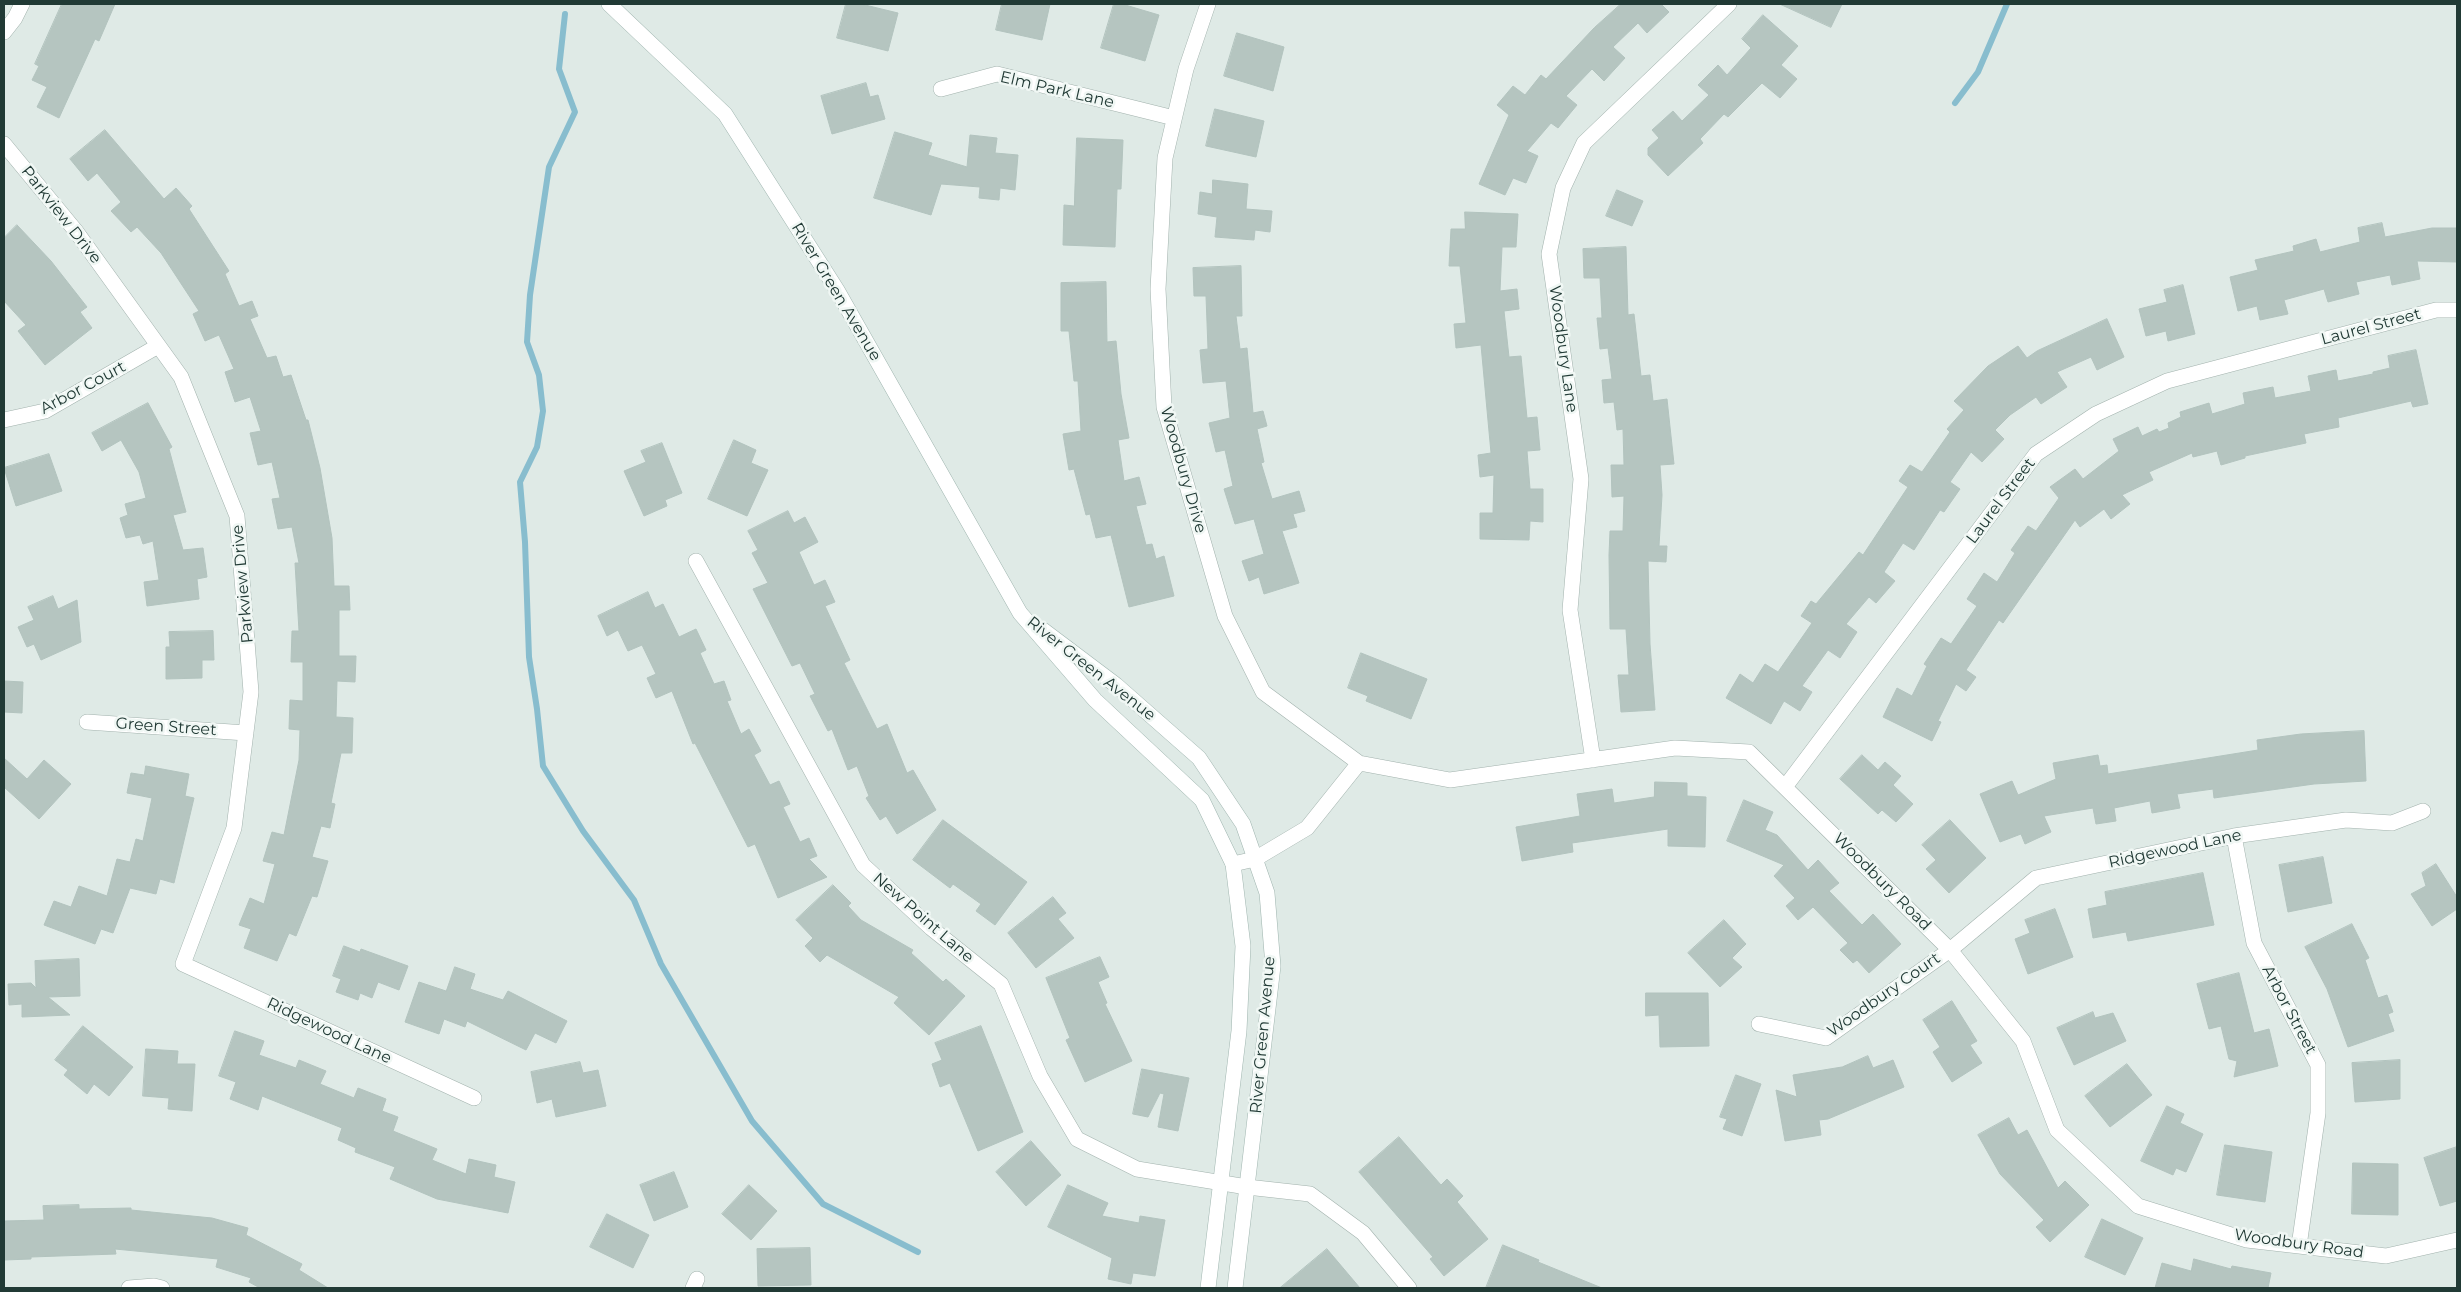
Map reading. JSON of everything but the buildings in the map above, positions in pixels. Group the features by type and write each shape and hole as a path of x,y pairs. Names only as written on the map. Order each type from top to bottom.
{"street":[{"path":"4,32 15,18 22,4"},
{"name":"River Green Avenue","path":"609,4 725,114 837,290 1020,613 1095,700 1202,800 1233,864 1243,946 1239,1031 1208,1288"},
{"name":"Woodbury Drive","path":"1208,4 1186,69 1165,158 1158,289 1164,407 1225,616 1263,692 1359,763"},
{"name":"Woodbury Lane","path":"1593,760 1570,610 1581,479 1549,254 1562,188 1584,143 1728,4"},
{"name":"Elm Park Lane","path":"941,89 997,74 1174,118"},
{"name":"Parkview Drive","path":"4,144 76,230 181,378 238,516 251,692 234,828 184,964"},
{"name":"Laurel Street","path":"1785,787 2036,454 2096,414 2166,381 2436,310 2457,310"},
{"name":"Arbor Court","path":"4,420 45,411 158,346"},
{"name":"New Point Lane","path":"696,561 863,865 931,928 1001,984 1040,1076 1077,1139 1138,1169 1247,1187 1310,1194 1363,1233 1409,1288"},
{"name":"River Green Avenue","path":"1020,613 1116,685 1199,758 1243,824 1267,893 1273,966 1236,1288"},
{"name":"Green Street","path":"87,722 246,733"},
{"name":"Woodbury Road","path":"1359,763 1450,780 1675,748 1749,752 1950,950 2023,1041 2057,1130 2138,1206 2247,1240 2386,1256 2457,1240"},
{"path":"1233,864 1255,859 1307,828 1359,763"},
{"name":"Ridgewood Lane","path":"1950,950 2036,878 2234,836 2346,820 2392,823 2423,811"},
{"name":"Arbor Street","path":"2234,836 2254,943 2318,1065 2318,1113 2299,1246"},
{"name":"Woodbury Court","path":"1759,1024 1826,1038 1950,950"},
{"name":"Ridgewood Lane","path":"184,964 474,1098"},
{"path":"129,1288 154,1286 162,1288"}],"waterway":[{"path":"1955,103 1978,72 2007,4"},
{"path":"565,14 559,69 575,112 549,167 530,295 527,342 539,375 543,411 537,447 520,482 525,542 529,657 543,766 583,831 634,900 661,964 752,1121 823,1204 918,1252"}]}
